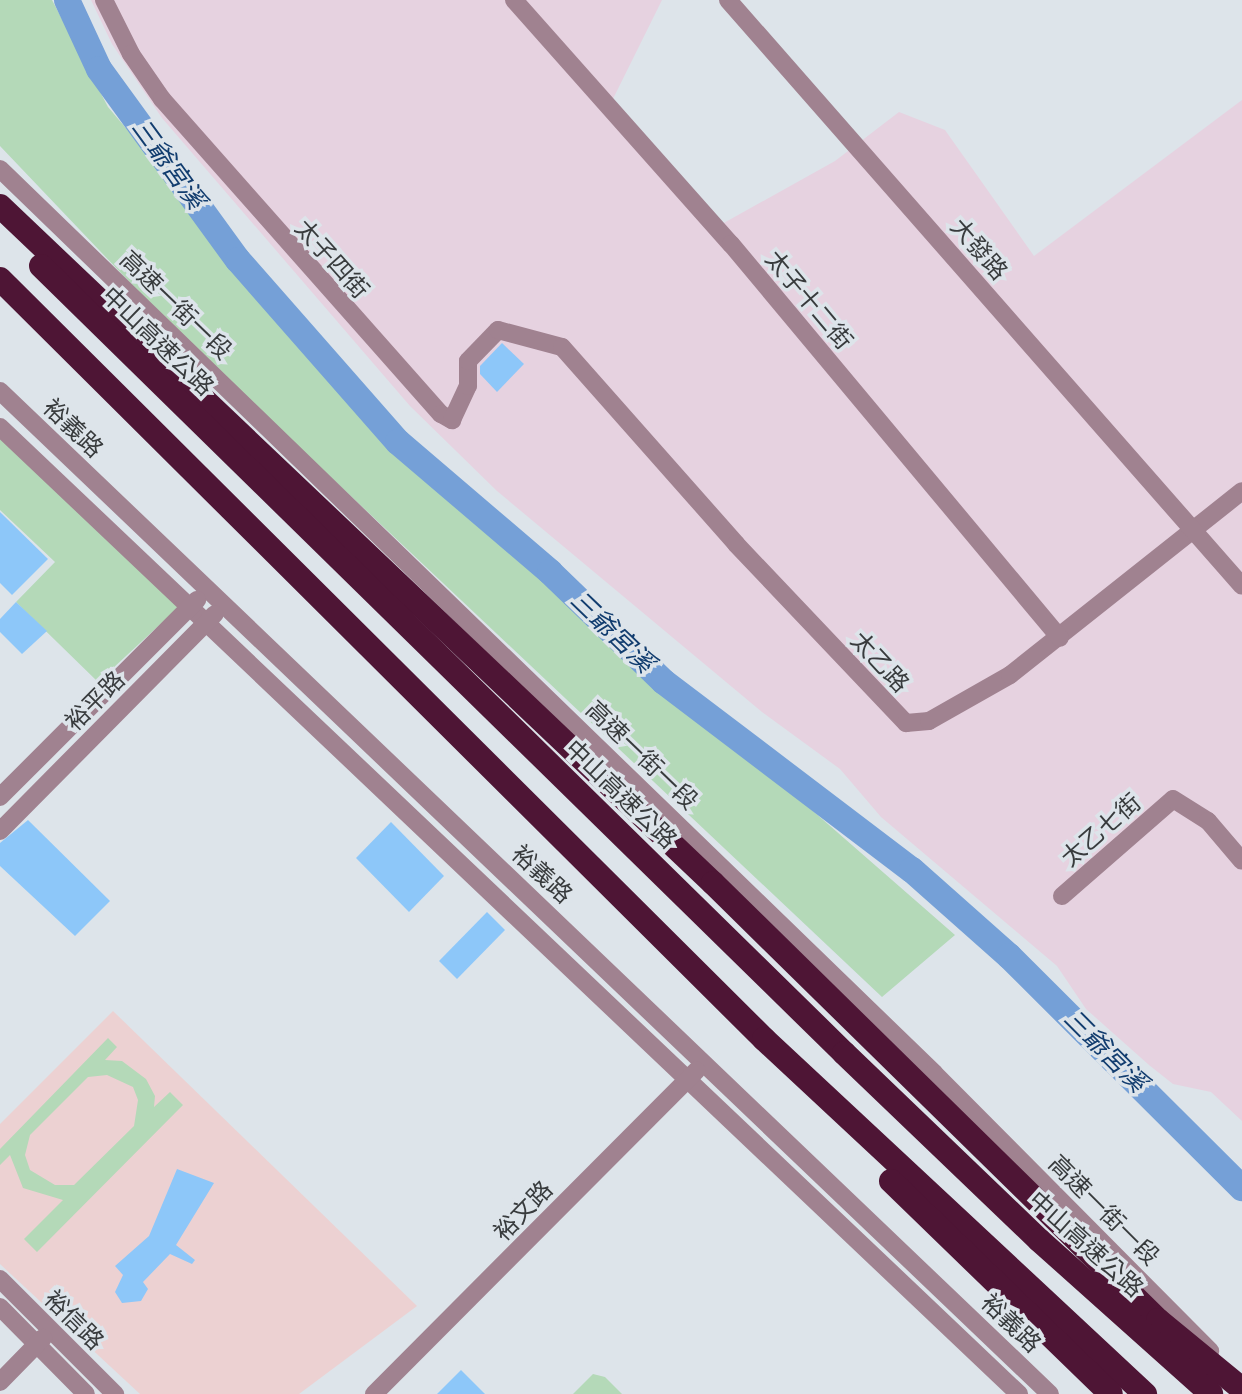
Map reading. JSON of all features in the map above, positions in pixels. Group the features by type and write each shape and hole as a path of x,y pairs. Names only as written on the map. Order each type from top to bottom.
{"highway":[{"path":"0,206 713,883 1237,1394"},
{"name":"中山高速公路","path":"0,226 855,1064 1039,1240 1211,1394"},
{"path":"0,279 764,1039 1145,1394"},
{"path":"764,1039 824,1117 1111,1394"},
{"path":"1158,1320 1242,1387"}],"street":[{"name":"太子四街","path":"104,0 131,54 170,108 441,414 452,420 468,386 468,361 498,330 537,338"},
{"name":"太子十二街","path":"514,0 731,244 1060,638"},
{"name":"大發路","path":"728,0 1242,586"},
{"name":"高速一街一段","path":"0,169 934,1073 1242,1387"},
{"name":"太乙路","path":"537,338 562,347 736,544 906,723 929,721 1060,638 1242,491"},
{"name":"裕義路","path":"0,391 705,1061 1050,1394"},
{"name":"裕義路","path":"0,427 690,1077 1019,1394"},
{"name":"裕平路","path":"0,797 208,589"},
{"name":"裕平路","path":"0,831 224,605"},
{"name":"太乙七街","path":"1062,896 1173,799 1208,821 1242,861"},
{"name":"裕文路","path":"374,1394 705,1061"},
{"name":"裕信路","path":"0,1279 115,1394"},
{"name":"裕信路","path":"0,1307 86,1394"},
{"path":"0,1382 51,1330"}],"shaded area":[{"path":"91,0 662,0 605,115 713,229 835,161 899,112 945,130 1034,256 1242,100 1242,1121 1211,1092 1173,1084 1149,1065 1086,1009 1057,966 881,817 840,769 762,712 497,491 410,406 162,118 112,44"},
{"path":"113,1011 417,1306 299,1394 140,1394 0,1264 0,1124"}],"green space":[{"path":"0,0 52,0 108,107 394,445 955,935 882,997 179,334 0,146"},
{"path":"0,437 182,604 98,682 16,602 55,562 0,510"},
{"path":"108,1038 117,1047 105,1060 122,1061 146,1079 155,1096 154,1107 170,1092 183,1105 37,1252 24,1239 63,1200 23,1188 10,1155 0,1165 0,1149","holes":["107,1075 133,1087 138,1100 134,1126 74,1185 55,1185 30,1170 25,1155 30,1135 88,1077"]},
{"path":"593,1374 605,1377 622,1394 573,1394"}],"building":[{"path":"502,343 524,364 497,392 480,374 480,366"},
{"path":"0,512 48,559 12,595 0,583"},
{"path":"16,602 47,631 22,654 0,632 0,619"},
{"path":"28,820 110,901 75,936 0,866 0,843"},
{"path":"391,822 444,876 409,912 356,858"},
{"path":"487,912 505,930 457,979 439,961"},
{"path":"177,1169 214,1183 176,1245 195,1260 192,1264 170,1254 143,1282 148,1289 141,1301 122,1303 115,1292 123,1275 115,1266 149,1236"},
{"path":"461,1370 485,1394 437,1394"}],"waterway":[{"name":"三爺宮溪","path":"67,0 99,69 238,260 398,442 550,572 664,682 912,870 1009,956 1242,1188"}]}
